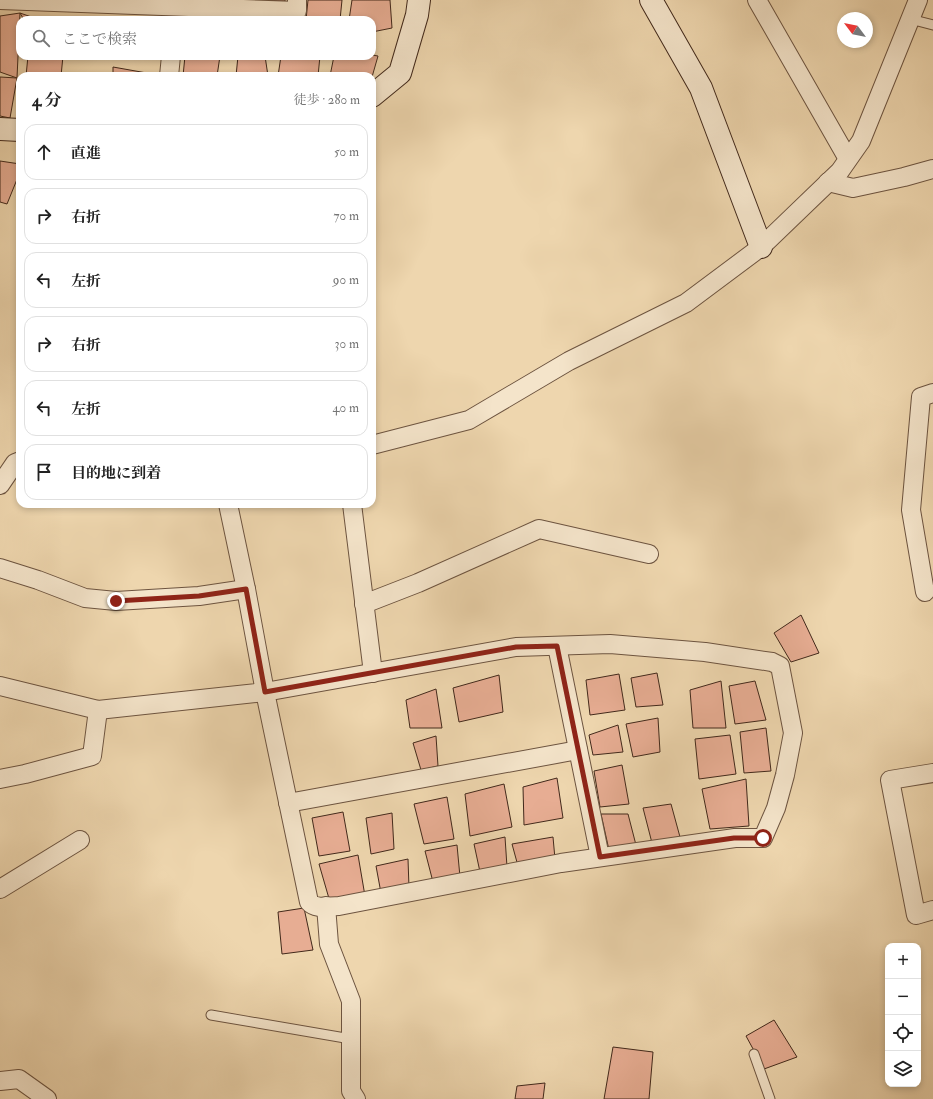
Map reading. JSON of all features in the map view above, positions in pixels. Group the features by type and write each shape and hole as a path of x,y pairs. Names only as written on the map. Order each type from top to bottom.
{"street":[{"path":"0,0 55,1 173,9 297,11 297,0"},
{"path":"376,93 400,73 417,15 419,0"},
{"path":"651,0 701,88 761,247"},
{"path":"756,0 848,159"},
{"path":"376,444 469,420 569,361 686,303 761,247 840,171 861,141 918,0"},
{"path":"170,72 171,60"},
{"path":"0,129 16,130"},
{"path":"828,182 854,188 933,169"},
{"path":"925,592 911,510 921,397 933,393"},
{"path":"0,485 16,463"},
{"path":"0,686 98,710 265,692 516,647 610,644 697,652 772,662 780,666 793,733 785,775 776,808 763,838 734,838 600,857 561,863 339,906 316,907 312,905 308,902 265,692 246,589 229,508"},
{"path":"352,508 373,672"},
{"path":"364,604 418,583 539,529 649,554"},
{"path":"0,568 38,580 85,598 116,601 199,596 246,589"},
{"path":"557,646 600,857"},
{"path":"0,779 26,774 92,756 98,710"},
{"path":"288,804 578,750"},
{"path":"933,773 890,780 916,915 933,910"},
{"path":"0,889 80,840"},
{"path":"326,906 329,944 351,1001 351,1091 356,1099"},
{"path":"0,1081 19,1079 47,1099"}],"lane":[{"path":"910,19 933,25"},
{"path":"211,1015 351,1039"},
{"path":"754,1054 770,1099"}],"building":[{"path":"261,0 285,0 285,2"},
{"path":"308,0 342,0 340,16 306,16"},
{"path":"352,0 390,0 392,28 376,31 376,16 350,16"},
{"path":"20,13 20,16 16,16 16,60 18,60 16,78 0,72 0,16"},
{"path":"20,13 29,16 22,16"},
{"path":"376,56 378,56 373,72 331,72 333,60 376,60"},
{"path":"28,60 63,60 61,72 26,72"},
{"path":"185,60 219,60 218,72 183,72"},
{"path":"238,60 266,60 267,72 236,72"},
{"path":"280,60 320,60 318,72 279,72"},
{"path":"113,67 141,72 113,72"},
{"path":"0,77 16,78 10,118 0,116"},
{"path":"0,161 16,163 16,182 7,204 0,202"},
{"path":"801,615 819,653 791,662 774,633"},
{"path":"657,673 663,705 636,707 631,678"},
{"path":"619,674 625,710 590,715 586,680"},
{"path":"499,675 503,712 459,722 453,688"},
{"path":"721,681 726,728 693,728 690,690"},
{"path":"755,681 766,720 735,724 729,686"},
{"path":"436,689 442,728 410,728 406,700"},
{"path":"658,718 660,752 633,757 626,724"},
{"path":"618,725 623,752 593,755 589,735"},
{"path":"766,728 771,771 744,773 740,732"},
{"path":"730,735 736,774 699,779 695,739"},
{"path":"436,736 438,766 421,770 413,743"},
{"path":"622,765 629,804 600,807 594,771"},
{"path":"557,778 563,818 524,825 523,787"},
{"path":"746,779 749,826 710,829 702,789"},
{"path":"504,784 512,827 470,836 465,794"},
{"path":"447,797 454,839 424,844 414,804"},
{"path":"671,804 680,837 652,843 643,808"},
{"path":"343,812 350,851 319,856 312,818"},
{"path":"392,813 394,849 371,854 366,818"},
{"path":"601,814 628,814 636,845 609,850"},
{"path":"505,837 507,867 480,872 474,844"},
{"path":"553,837 555,859 518,866 512,844"},
{"path":"457,845 460,877 433,882 425,851"},
{"path":"358,855 365,896 330,902 319,864"},
{"path":"408,859 409,888 381,893 376,866"},
{"path":"304,908 313,950 282,954 278,912"},
{"path":"774,1020 797,1057 764,1069 746,1036"},
{"path":"613,1047 653,1052 649,1099 604,1099"},
{"path":"545,1083 543,1099 515,1099 517,1086"}],"route":[{"path":"116,601 199,596 246,589 265,692 516,647 557,646 600,857 734,838 763,838"}]}
